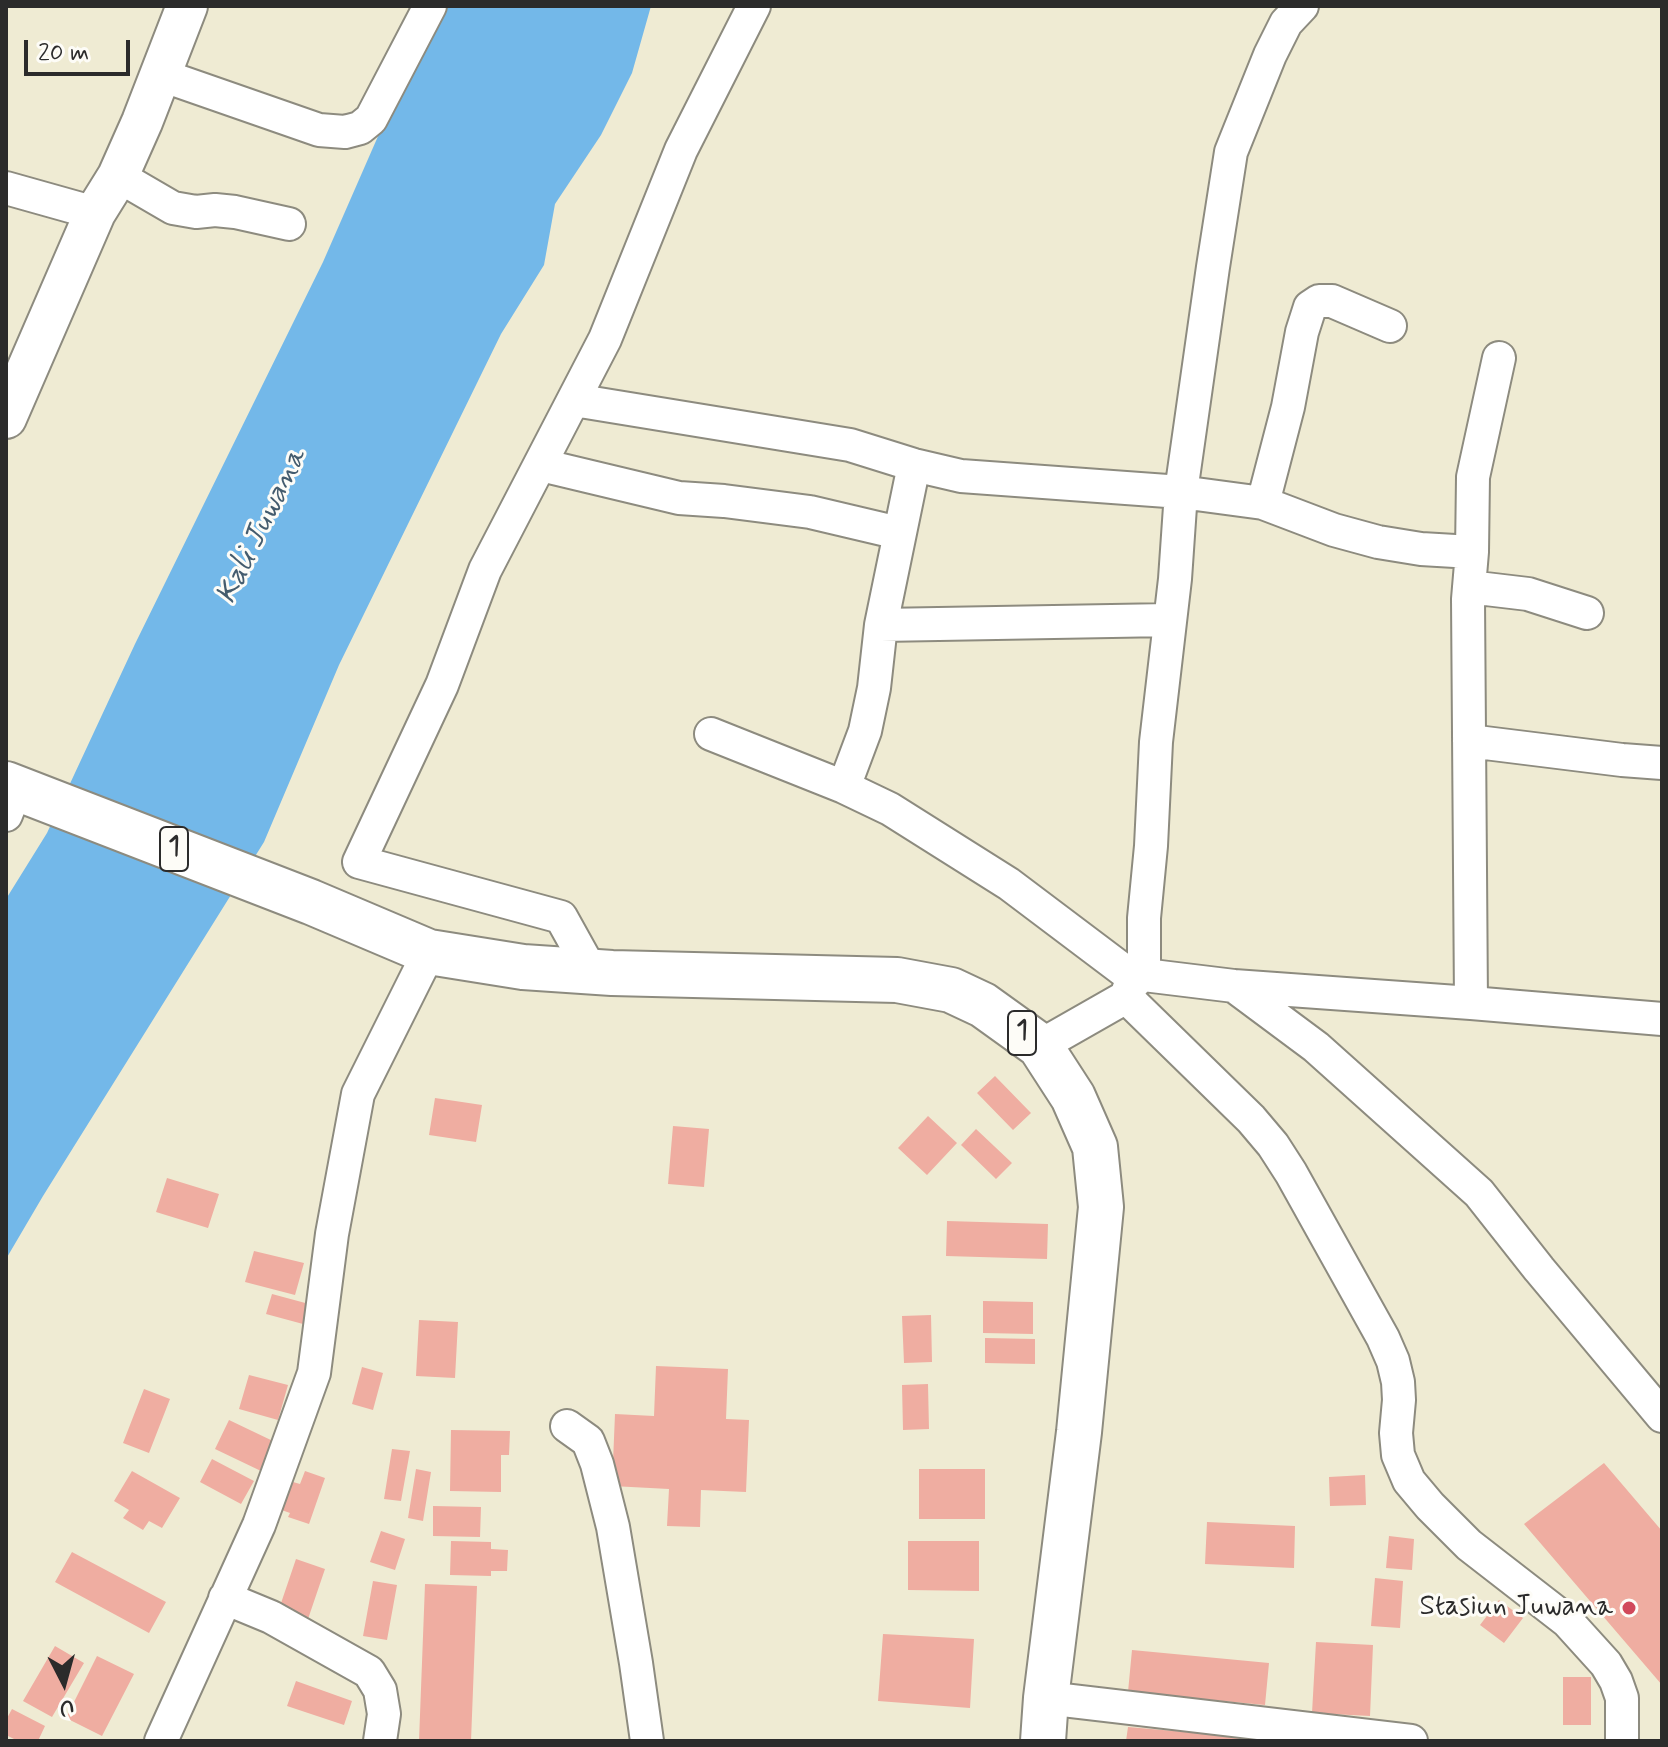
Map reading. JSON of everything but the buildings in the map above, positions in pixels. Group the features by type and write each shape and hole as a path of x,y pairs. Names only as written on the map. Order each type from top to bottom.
{"highway":[{"name":"1","path":"16,795 311,902 429,952 523,967 897,980 951,990 983,1005 1040,1046 1073,1097 1095,1147 1101,1207 1079,1432 1043,1741"}],"street":[{"path":"6,418 95,213 118,176 187,6"},
{"path":"161,75 319,130 345,132 360,128 371,119 430,6"},
{"path":"591,971 561,917 359,862 442,685 485,570 605,339 681,150 754,6"},
{"path":"1135,984 1151,846 1156,742 1175,579 1181,492 1231,152 1270,55 1286,23 1302,6"},
{"path":"118,176 173,208 196,212 235,212 289,224"},
{"path":"6,188 95,213"},
{"path":"1263,503 1310,307 1319,301 1332,301 1390,326"},
{"path":"1471,1003 1469,587 1473,477 1499,358"},
{"path":"574,400 850,445 961,476 1181,492 1263,503 1334,530 1378,542 1421,549 1472,552"},
{"path":"541,465 679,498 810,512 899,533"},
{"path":"844,787 865,731 874,688 881,625 914,465"},
{"path":"1469,587 1528,594 1587,613"},
{"path":"881,625 1169,620"},
{"path":"711,734 844,787 890,809 1009,884 1135,984 1273,1145 1383,1338 1398,1382 1398,1455 1409,1481 1469,1545 1567,1621 1606,1664 1622,1698 1622,1741"},
{"path":"1469,741 1662,763"},
{"path":"161,1741 259,1525 314,1373 332,1234 358,1094 429,952"},
{"path":"1040,1046 1135,984 1234,986 1662,1019"},
{"path":"1234,986 1316,1047 1479,1193 1662,1416"},
{"path":"567,1426 588,1441 613,1527 647,1741"},
{"path":"225,1598 271,1617 369,1672 380,1690 384,1714 380,1741"},
{"path":"1046,1698 1411,1741"}],"water":[{"name":"Kali Juwana","path":"435,6 651,6 632,73 601,135 555,204 544,265 501,334 339,665 264,842 6,1259 6,899 47,833 135,644 323,262"}],"place":[{"name":"Stasiun Juwana","path":"1629,1608"}]}
